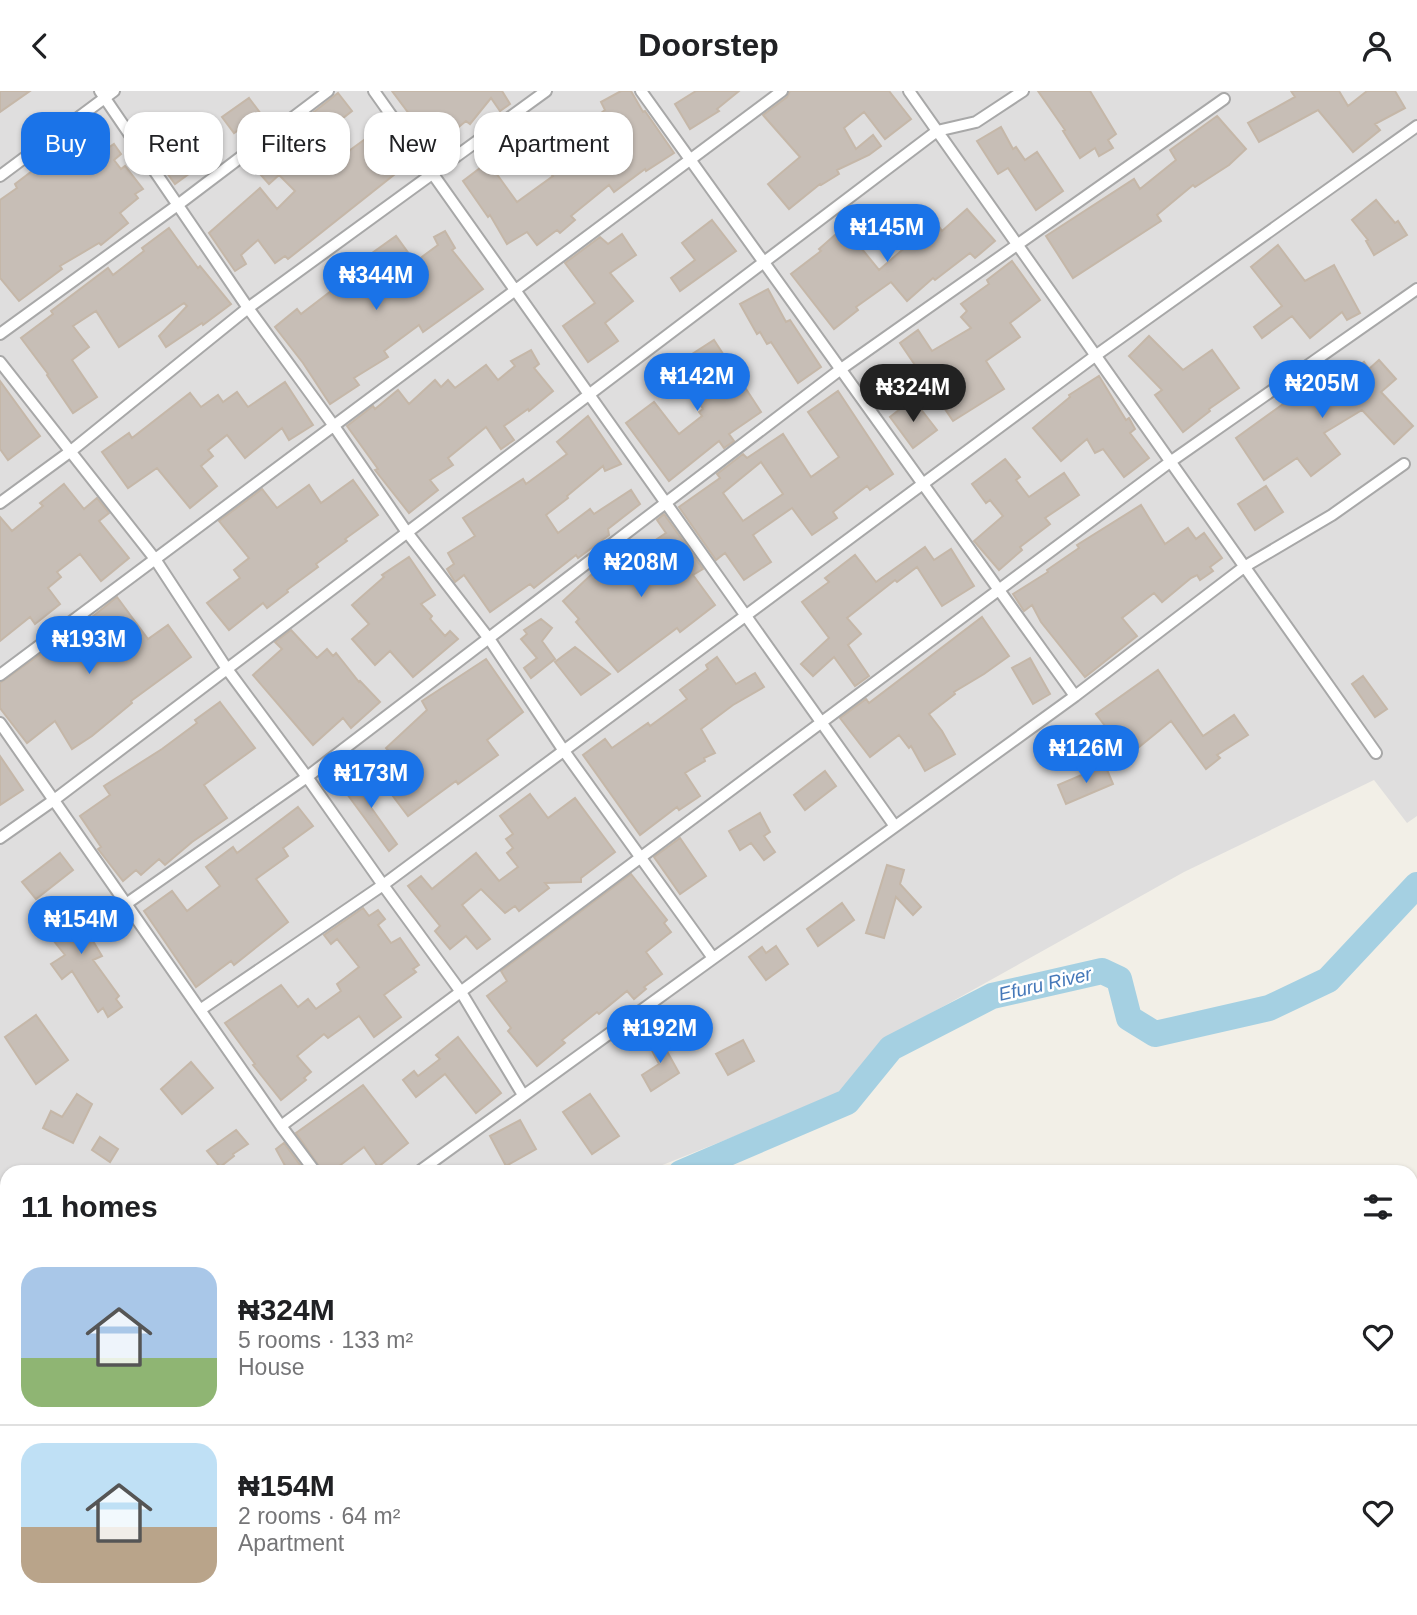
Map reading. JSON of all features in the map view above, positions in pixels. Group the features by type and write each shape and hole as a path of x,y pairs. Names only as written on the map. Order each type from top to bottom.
{"street":[{"path":"0,334 179,204 327,91"},
{"path":"374,91 389,112"},
{"path":"460,154 546,91"},
{"path":"641,91 1075,696"},
{"path":"0,674 782,91"},
{"path":"909,91 1376,753"},
{"path":"0,838 54,800 937,131 976,122 1023,91"},
{"path":"0,176 107,93 248,308 406,531 490,640 564,751 713,958"},
{"path":"126,904 307,777 490,640 841,369 1224,99"},
{"path":"200,1010 383,885 1095,356 1417,126"},
{"path":"0,503 71,451 248,308 431,175"},
{"path":"433,175 894,825"},
{"path":"281,1126 1170,462 1417,289"},
{"path":"0,362 155,559 227,669 461,992 523,1095"},
{"path":"428,1165 1075,696 1244,567 1332,515 1404,464"},
{"path":"0,723 310,1165"}],"shaded area":[{"path":"0,91 1417,91 1417,816 1407,823 1374,780 1184,872 892,1035 835,1096 662,1165 0,1165"}],"building":[{"path":"0,91 30,91 0,112"},
{"path":"392,91 502,91 510,104 500,111 491,98 480,112 474,112 474,119 470,124 466,121 460,126 460,112 408,112"},
{"path":"621,91 631,91 643,112 645,111 674,153 646,171 645,169 614,192 609,185 571,216 575,220 560,233 557,230 537,245 527,232 507,244 490,215 488,217 463,181 474,173 474,175 497,175 517,202 552,175 633,175 633,112 602,112 605,110 601,102"},
{"path":"696,91 739,91 717,109 719,111 690,129 675,104"},
{"path":"790,91 889,91 911,119 885,139 864,112 844,128 856,149 873,135 881,146 869,155 837,170 839,174 820,184 789,209 768,184 800,157 763,115 787,97"},
{"path":"1038,91 1090,91 1116,134 1108,140 1113,148 1099,156 1095,148 1080,158 1063,131 1065,130"},
{"path":"1291,91 1339,91 1348,106 1367,91 1395,91 1405,108 1375,124 1380,130 1353,152 1318,110 1259,142 1248,123 1295,97"},
{"path":"338,93 352,111 350,113 314,112"},
{"path":"249,98 260,112 237,112 237,131 234,133 223,116"},
{"path":"1217,116 1246,149 1229,165 1195,187 1193,185 1157,215 1161,221 1073,278 1046,236 1134,179 1140,189 1176,160 1170,150"},
{"path":"1001,127 1013,149 1016,147 1025,160 1037,152 1063,191 1036,210 1008,168 998,174 977,141"},
{"path":"364,140 364,175 394,175 288,259 285,256 275,263 258,240 241,255 246,264 235,271 209,233 260,188 277,209 295,191 279,175 350,175 350,150"},
{"path":"114,144 121,154 114,160 121,169 124,167 124,175 132,175 143,189 135,194 138,198 120,213 128,223 101,245 99,243 60,266 62,269 19,301 0,278 0,200 17,188 15,184 27,175 110,175 110,147"},
{"path":"168,175 187,175 175,184"},
{"path":"261,175 279,175 269,184"},
{"path":"1376,200 1395,223 1398,221 1407,235 1374,255 1366,241 1368,240 1352,220"},
{"path":"967,209 995,241 975,258 970,253 935,280 933,278 907,301 891,282 856,307 858,310 834,329 791,274 821,251 819,249 844,227 879,270 908,245 898,229 928,210 942,231"},
{"path":"712,220 736,251 680,291 671,278 695,260 682,243"},
{"path":"169,228 198,268 200,266 231,304 166,347 159,336 187,306 184,303 119,347 96,311 73,326 89,347 72,360 97,397 73,413 21,338 53,314 51,311 108,268 113,275"},
{"path":"445,231 455,248 452,250 483,289 423,332 419,325 384,351 388,357 354,378 359,385 330,404 275,327 297,309 301,314 348,278 344,273 396,236 415,262 438,245 434,237"},
{"path":"622,234 636,255 610,273 633,301 605,323 618,341 588,362 563,326 595,303 565,263 600,237 608,244"},
{"path":"1278,245 1305,281 1334,265 1360,313 1347,320 1342,312 1310,338 1292,316 1262,338 1254,327 1282,306 1251,267"},
{"path":"1012,261 1040,300 1010,323 1020,337 986,361 1004,389 953,421 900,343 918,330 932,351 971,328 961,317 967,311 961,304 989,284 987,280"},
{"path":"768,289 786,322 790,320 821,367 798,383 771,342 767,344 760,332 757,334 740,304"},
{"path":"1149,336 1183,370 1212,350 1239,388 1183,432 1155,395 1162,390 1129,356"},
{"path":"714,340 761,412 729,434 734,441 724,448 719,441 669,481 626,423 654,402 679,434 702,416 699,412 703,409 675,365"},
{"path":"531,350 539,364 534,368 553,391 529,411 528,409 504,426 514,440 501,449 486,427 448,458 453,465 430,480 438,490 409,513 375,470 378,469 347,426 373,406 375,409 398,390 409,404 435,380 441,387 448,380 455,388 486,365 498,380 515,366 511,361"},
{"path":"1379,360 1396,379 1381,392 1413,426 1394,444 1362,410 1324,433 1340,454 1311,476 1297,458 1264,480 1236,438 1330,371 1337,383 1364,362 1369,369"},
{"path":"1099,376 1126,420 1129,418 1135,429 1130,433 1149,458 1124,477 1103,449 1095,453 1087,439 1061,461 1033,428 1070,397 1069,395"},
{"path":"0,381 40,436 8,460 0,449"},
{"path":"285,382 313,425 289,440 282,428 245,458 227,435 208,450 213,456 201,466 217,486 190,508 157,468 128,488 102,452 129,433 132,438 190,393 201,407 218,395 223,402 237,392 248,407"},
{"path":"838,391 893,474 870,490 867,486 833,512 837,518 812,535 792,508 753,535 771,562 744,580 725,553 716,560 679,507 720,478 717,474 743,454 747,458 783,434 811,477 839,457 808,412","holes":["761,462 783,494 743,521 723,493"]},
{"path":"913,399 937,430 913,448 890,417"},
{"path":"588,416 621,464 605,471 603,466 546,515 558,533 590,509 594,514 631,490 640,504 608,529 609,535 578,558 576,555 534,588 530,584 490,612 464,575 455,582 447,569 454,564 448,553 475,536 463,518 523,479 526,484 567,454 557,442"},
{"path":"1005,459 1020,477 1016,480 1029,497 1064,473 1079,495 1045,518 1050,524 1020,547 1022,550 999,570 974,541 1003,516 990,500 986,503 972,484"},
{"path":"353,480 378,515 345,539 347,541 316,564 318,567 287,590 288,592 267,608 263,603 229,630 207,603 240,578 234,570 249,558 219,521 262,489 277,508 309,485 321,503"},
{"path":"64,484 84,509 97,498 109,513 99,521 129,558 101,581 80,554 57,572 61,577 48,588 60,604 35,624 30,617 0,641 0,517 12,531 43,506 40,503"},
{"path":"1266,486 1283,512 1255,530 1238,504"},
{"path":"1141,505 1165,544 1188,528 1196,539 1204,533 1222,558 1210,567 1213,571 1200,580 1197,575 1191,578 1162,602 1154,593 1122,618 1137,636 1085,677 1041,622 1032,605 1024,611 1013,594 1048,572 1047,570 1079,548 1077,545"},
{"path":"664,514 703,569 693,575 715,605 680,632 677,628 618,672 576,622 579,619 563,601 606,561 612,569 666,533 657,520","holes":["675,543 690,564 671,578 656,556"]},
{"path":"925,547 934,560 951,549 974,586 942,606 917,567 897,582 895,580 847,618 861,634 848,645 869,676 855,686 834,657 813,676 801,664 829,638 802,602 829,582 825,578 855,555 876,582"},
{"path":"409,557 435,595 421,604 445,636 450,631 458,639 413,677 390,651 375,665 352,639 369,624 352,605 384,577 382,575"},
{"path":"117,597 148,639 168,625 191,657 72,749 55,721 27,743 0,708 0,683 45,651 47,653"},
{"path":"982,617 1009,656 954,692 955,694 929,714 955,754 925,771 911,746 909,748 899,735 870,757 840,718 866,699 869,703"},
{"path":"541,619 552,628 542,641 555,659 531,678 524,668 537,658 521,639 527,634 524,630"},
{"path":"291,630 317,658 327,649 333,656 336,653 359,682 380,702 351,728 343,718 313,745 253,675 282,649 275,642"},
{"path":"575,647 610,674 581,695 555,662"},
{"path":"717,657 736,684 755,673 764,687 733,705 701,729 715,753 685,773 700,796 679,810 677,807 640,835 583,755 605,739 612,748 648,723 650,726 687,699 680,690 708,669 706,665"},
{"path":"1030,658 1050,694 1033,704 1012,668"},
{"path":"486,659 523,712 487,740 498,755 408,816 389,791 410,775 386,748 427,710 422,701"},
{"path":"1158,670 1203,736 1234,715 1248,735 1217,755 1220,758 1206,769 1171,721 1128,756 1096,714"},
{"path":"1363,676 1387,709 1375,717 1352,684"},
{"path":"220,702 255,748 204,785 227,818 165,865 159,859 141,875 136,870 123,881 98,849 101,847 80,816 110,795 104,786 162,749"},
{"path":"0,756 23,790 0,805"},
{"path":"1105,765 1113,784 1066,804 1058,785"},
{"path":"825,771 836,786 805,810 794,795"},
{"path":"369,775 379,787 365,799 397,844 389,851 347,794"},
{"path":"530,794 548,818 575,798 615,852 581,878 581,882 545,883 549,888 519,911 515,906 505,913 481,889 462,905 490,939 477,949 466,936 450,949 435,931 440,926 408,886 421,876 432,889 476,853 499,881 518,867 507,853 513,848 506,839 513,834 500,816"},
{"path":"298,807 313,826 283,848 288,856 256,879 288,922 234,965 231,961 196,987 144,911 172,891 187,911 220,886 206,867 233,847 237,853"},
{"path":"760,813 770,832 764,836 775,852 764,860 751,843 740,850 729,831"},
{"path":"680,838 706,876 680,894 654,857"},
{"path":"60,853 73,870 36,899 22,882"},
{"path":"887,865 904,870 900,884 921,907 913,915 896,897 884,938 866,933"},
{"path":"631,874 667,920 664,923 671,932 646,952 662,974 644,987 646,989 634,999 627,991 599,1014 597,1012 562,1040 565,1043 537,1066 508,1031 511,1028 487,996 507,981 501,971"},
{"path":"72,899 90,921 84,926 102,956 93,960 119,996 116,999 122,1007 108,1017 103,1008 98,1012 72,971 62,979 51,964 65,955 41,925"},
{"path":"842,903 854,920 818,946 807,929"},
{"path":"363,908 369,916 378,910 385,919 378,925 391,943 400,938 419,965 413,969 416,972 384,995 401,1017 374,1037 359,1016 328,1038 324,1034 297,1056 311,1072 304,1078 306,1080 281,1100 225,1023 281,985 298,1007 308,999 316,1009 341,991 337,984 359,967 337,939 331,944 324,935"},
{"path":"776,946 788,964 766,980 749,957 762,947 766,953"},
{"path":"36,1015 68,1060 36,1084 5,1037"},
{"path":"658,1035 679,1073 651,1091 642,1075 659,1064 647,1041"},
{"path":"458,1037 501,1093 476,1113 445,1074 416,1097 403,1080 414,1071 418,1076 440,1059 436,1055"},
{"path":"743,1040 754,1061 728,1075 716,1054"},
{"path":"191,1062 213,1088 182,1114 161,1089"},
{"path":"363,1085 408,1143 380,1165 377,1165 364,1147 340,1165 318,1165 296,1133"},
{"path":"77,1094 92,1104 73,1143 43,1128 51,1111 62,1117"},
{"path":"590,1094 619,1136 592,1154 563,1112"},
{"path":"520,1120 536,1149 505,1165 490,1136"},
{"path":"236,1130 248,1144 223,1165 218,1165 207,1151"},
{"path":"100,1137 118,1149 110,1162 92,1150"},
{"path":"284,1143 300,1165 285,1165 276,1149"}],"waterway":[{"name":"Efuru River","path":"700,1165 847,1102 891,1048 992,996 1102,971 1119,979 1129,1018 1155,1034 1269,1008 1328,980 1417,885"}]}
